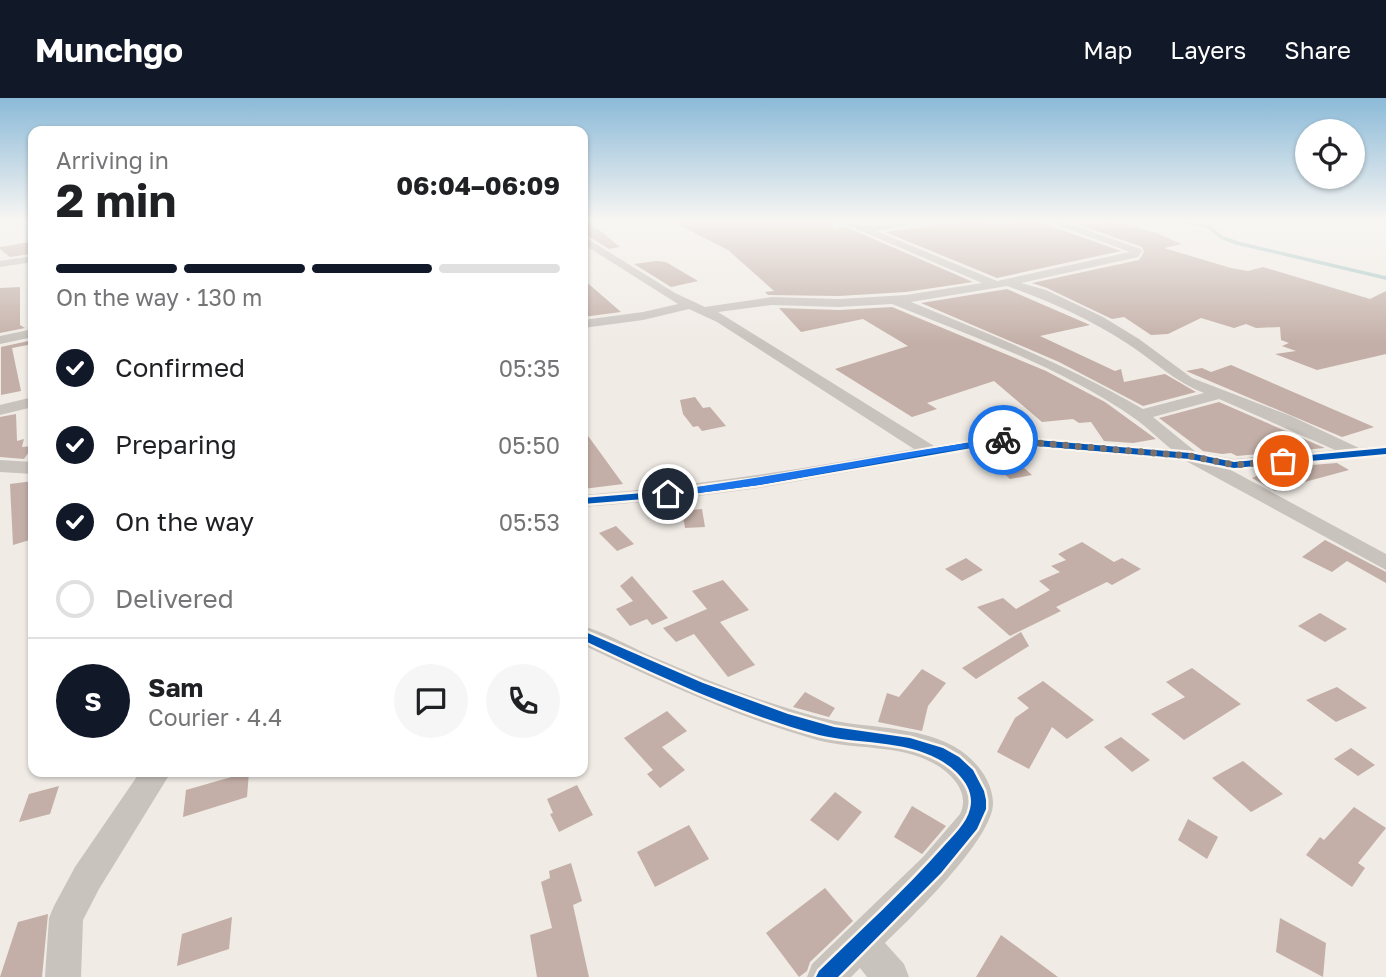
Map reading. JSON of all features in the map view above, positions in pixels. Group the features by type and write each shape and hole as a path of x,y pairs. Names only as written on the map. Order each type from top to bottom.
{"street":[{"path":"0,264 20,261"},
{"path":"618,261 689,305 708,310 929,451"},
{"path":"942,261 1001,284 1042,293 1098,320 1145,349 1175,374 1217,395 1285,420 1359,455"},
{"path":"708,310 772,301 838,303 894,300 1001,284 1102,261"},
{"path":"894,300 1004,344 1096,388 1141,415 1190,456 1386,563"},
{"path":"588,323 643,316 689,305"},
{"path":"0,341 28,334"},
{"path":"1141,415 1217,395"},
{"path":"0,410 28,403"},
{"path":"588,500 737,485 1000,440 1190,456 1234,465 1384,452"},
{"path":"0,466 28,468"},
{"path":"588,637 702,690 743,705 821,729 939,752 963,768 975,787 978,809 966,831 928,875 825,977"},
{"path":"63,977 66,918 87,878 153,777"},
{"path":"860,942 891,977"}],"building":[{"path":"740,261 925,261 973,282 906,292 839,296 768,295 765,292 774,291"},
{"path":"956,261 1075,261 997,278"},
{"path":"1134,261 1208,261 1248,271 1263,267 1370,299 1386,291 1386,354 1317,370 1275,354 1296,351 1282,346 1289,343 1281,340 1280,327 1256,328 1246,324 1234,328 1201,318 1168,334 1151,335 1124,317 1112,319 1032,283"},
{"path":"666,262 698,281 671,287 634,264"},
{"path":"588,283 621,312 588,316"},
{"path":"20,287 20,325 25,328 0,333 0,288"},
{"path":"1007,289 1090,325 1040,336 1115,371 1121,369 1124,382 1165,374 1196,392 1143,406 1059,362 921,303"},
{"path":"892,307 1046,371 1105,402 1156,439 1133,443 1104,441 1091,422 1079,423 1073,419 1042,422 994,381 927,403 937,409 912,417 835,369 908,346 863,319 801,332 779,308 839,310"},
{"path":"28,341 28,345 12,348 21,391 1,395 1,347"},
{"path":"1231,365 1374,427 1342,437 1186,371 1202,368 1211,372"},
{"path":"695,397 703,408 710,407 726,426 702,431 698,426 693,427 683,414 680,400"},
{"path":"1219,402 1325,448 1237,456 1203,451 1159,418"},
{"path":"16,414 17,441 24,439 22,447 28,446 24,459 0,457 0,417"},
{"path":"588,436 623,484 588,488"},
{"path":"1012,457 1032,475 1010,479 989,460"},
{"path":"1337,463 1349,470 1287,485 1275,491 1252,478 1265,472 1260,469"},
{"path":"28,482 28,540 13,545 10,484"},
{"path":"702,509 705,527 685,528 682,511"},
{"path":"616,526 634,544 617,551 599,533"},
{"path":"1325,540 1386,572 1386,583 1347,561 1332,572 1302,557"},
{"path":"1082,542 1114,562 1122,558 1141,569 1112,585 1107,582 1056,607 1061,611 1010,636 977,607 1003,598 1016,609 1050,590 1039,581 1060,572 1051,566 1066,560 1058,554"},
{"path":"966,558 983,570 962,581 945,569"},
{"path":"632,576 668,618 652,625 647,619 630,626 616,609 633,601 620,586"},
{"path":"723,580 749,610 720,622 755,665 728,677 694,634 676,642 663,628 707,609 692,591"},
{"path":"1320,613 1347,629 1325,642 1298,626"},
{"path":"1021,632 1029,646 976,679 962,668"},
{"path":"1192,668 1241,704 1184,740 1151,714 1185,697 1166,682"},
{"path":"922,669 946,683 928,706 922,731 878,722 887,693 899,697"},
{"path":"1043,681 1094,720 1067,739 1052,727 1029,769 997,752 1015,718 1029,708 1017,698"},
{"path":"1337,687 1367,708 1336,722 1306,700"},
{"path":"805,692 835,708 829,717 793,707"},
{"path":"667,711 687,731 662,747 685,770 660,788 647,774 653,770 624,738"},
{"path":"1121,737 1150,760 1132,772 1104,747"},
{"path":"1351,748 1375,765 1358,776 1334,759"},
{"path":"1243,761 1283,794 1251,812 1212,778"},
{"path":"232,777 249,777 247,797 183,817 186,790"},
{"path":"577,785 593,815 559,832 550,814 553,813 547,799"},
{"path":"59,786 50,814 19,822 29,794"},
{"path":"835,792 862,812 838,841 810,820"},
{"path":"912,806 946,826 922,854 894,837"},
{"path":"1354,807 1386,828 1358,863 1365,868 1352,887 1306,855 1320,837 1324,840"},
{"path":"1188,819 1218,837 1207,859 1178,840"},
{"path":"689,825 709,859 655,887 637,852"},
{"path":"571,863 582,901 573,905 589,977 537,977 530,935 552,928 541,882 550,878 549,871"},
{"path":"825,888 853,921 810,962 807,971 799,977 766,933"},
{"path":"48,914 42,977 0,977 18,922"},
{"path":"232,917 229,949 177,966 182,934"},
{"path":"1280,918 1326,943 1323,977 1276,952"},
{"path":"1001,935 1058,977 976,977"}],"waterway":[{"path":"1314,261 1386,278"}],"cycle path":[{"path":"588,501 759,482 1000,440 1190,456 1234,465 1386,451"},
{"path":"588,637 699,687 788,720 834,732 910,743 938,752 954,761 973,782 978,809 956,844 825,977"}],"way so far":[{"path":"1003,440 1190,456 1234,465 1283,461"}],"route":[{"path":"668,494 759,482 1003,440"}]}
